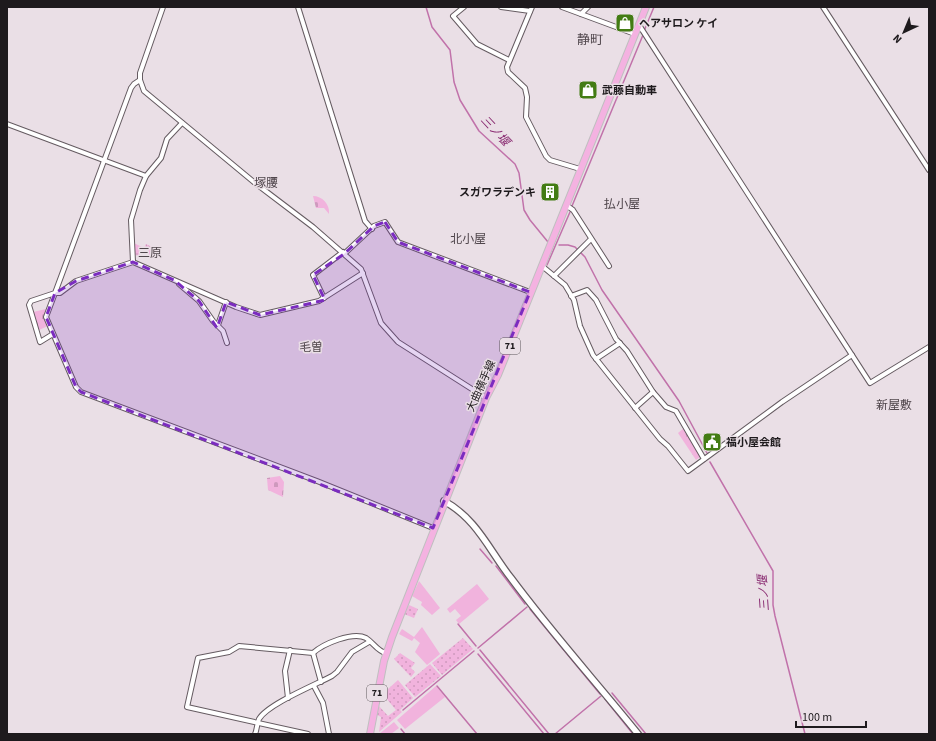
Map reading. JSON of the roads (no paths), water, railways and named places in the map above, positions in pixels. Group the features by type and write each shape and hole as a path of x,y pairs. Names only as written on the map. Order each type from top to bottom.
{"main road":[{"name":"大曲横手線","path":"370,734 386,653 433,528 486,398 498,375 530,292 542,266 646,7"}],"street":[{"path":"163,7 142,62 140,80 144,91 344,253 363,273 381,323 398,342 486,398"},
{"path":"298,7 365,221 372,229"},
{"path":"464,7 453,16 477,44 509,60"},
{"path":"501,7 531,9 509,60 507,67 508,72 525,88 527,97 526,117 546,156 550,160 580,169"},
{"path":"562,7 635,34"},
{"path":"582,14 588,7"},
{"path":"823,7 929,170"},
{"path":"639,25 870,383 929,347"},
{"path":"140,80 131,88 46,317 76,387 81,392 317,481 433,528"},
{"path":"133,262 131,220 140,190 146,176 160,158 167,139 182,123"},
{"path":"7,124 146,176"},
{"path":"566,205 573,210 609,266"},
{"path":"324,298 313,276 344,253 372,229 384,222 398,242 530,292"},
{"path":"554,276 591,239"},
{"path":"53,334 40,342 29,305 31,301 55,293 60,293 76,281 133,262 260,315 319,301 363,273"},
{"path":"542,266 564,285 571,296 580,326 596,359 688,471 782,402 852,355"},
{"path":"174,280 199,301 226,336 227,343"},
{"path":"571,296 582,291 587,290 590,292 603,311 620,343 627,351 653,392 666,407 676,411 704,459"},
{"path":"218,325 226,302"},
{"path":"596,359 620,343"},
{"path":"635,408 653,392"},
{"path":"444,501 458,508 475,525 511,578 638,734"},
{"path":"308,734 187,707 198,658 229,652 239,646 313,653 325,643 361,637 366,638 380,652 386,653"},
{"path":"256,734 259,718 288,698 314,686 337,672 352,652 370,642"},
{"path":"288,698 285,671 290,650"},
{"path":"313,653 321,682"},
{"path":"314,686 323,703 329,734"}],"waterway":[{"name":"三ノ堰","path":"426,7 432,27 450,50 454,82 460,100 479,131 515,164 519,173 524,210 548,242"},
{"path":"644,31 654,7"},
{"path":"572,206 643,35"},
{"path":"547,265 570,212"},
{"name":"三ノ堰","path":"559,245 575,247 585,257 602,290 679,401 707,453"},
{"name":"三ノ堰","path":"710,462 773,571 773,605 775,616 805,734"},
{"path":"480,549 492,563"},
{"path":"496,566 525,604"},
{"path":"478,648 527,607"},
{"path":"530,609 600,694"},
{"path":"458,624 476,646"},
{"path":"480,650 549,734"},
{"path":"403,710 474,651"},
{"path":"478,654 544,734"},
{"path":"437,686 477,734"},
{"path":"612,693 646,734"},
{"path":"555,734 601,696"},
{"path":"605,699 633,734"},
{"path":"401,729 405,734"}],"place":[{"name":"ヘアサロン ケイ","path":"625,23"},
{"name":"武藤自動車","path":"588,90"},
{"name":"スガワラデンキ","path":"550,192"},
{"name":"福小屋会館","path":"712,442"}],"district":[{"name":"静町","path":"590,40"},
{"name":"塚腰","path":"266,183"},
{"name":"払小屋","path":"622,204"},
{"name":"北小屋","path":"468,239"},
{"name":"三原","path":"150,253"},
{"name":"毛曽","path":"311,347"},
{"name":"新屋敷","path":"894,405"}]}
